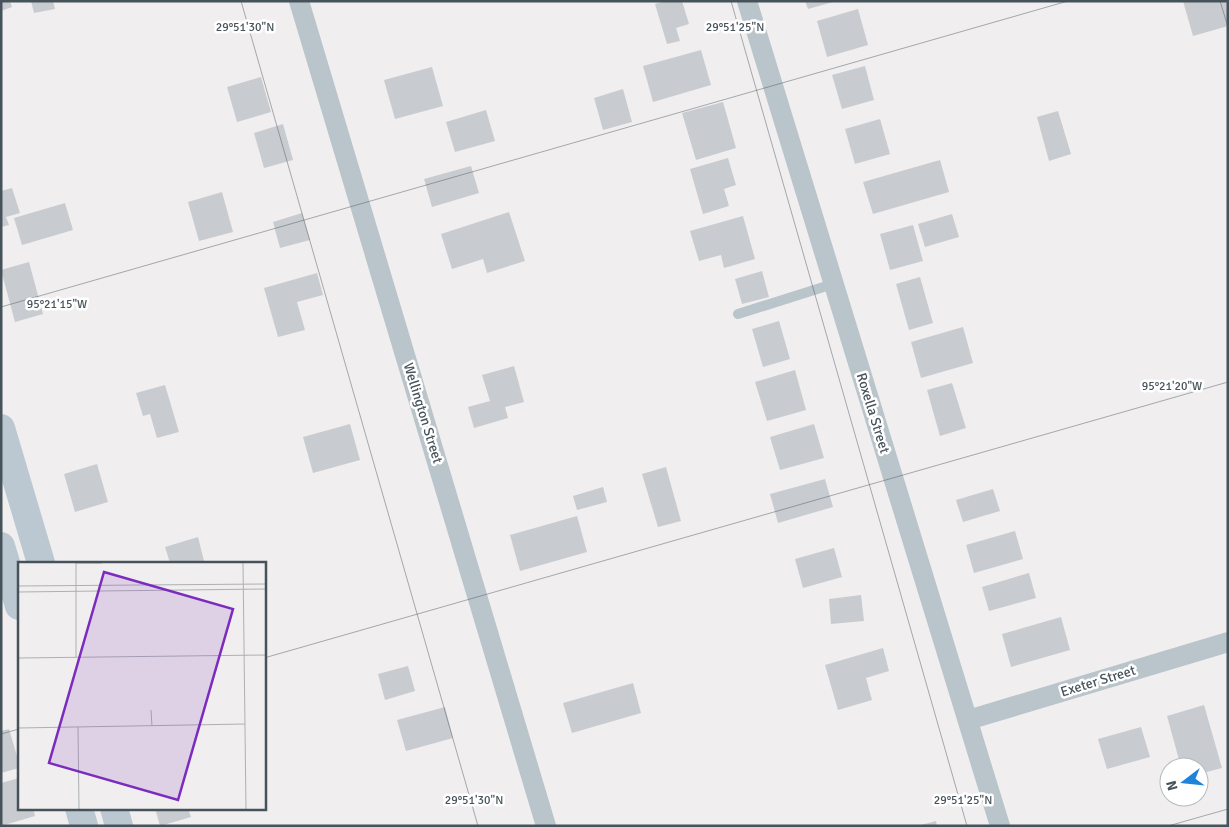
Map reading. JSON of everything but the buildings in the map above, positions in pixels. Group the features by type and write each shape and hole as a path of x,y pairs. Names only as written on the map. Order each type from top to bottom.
{"main road":[{"path":"1,428 41,562"},
{"path":"1,532 30,524"},
{"path":"1,546 18,603"},
{"path":"80,810 84,826"},
{"path":"115,810 119,826"}],"street":[{"name":"Wellington Street","path":"299,1 546,826"},
{"name":"Roxella Street","path":"747,1 1000,826"},
{"name":"Exeter Street","path":"968,720 1228,642"}],"lane":[{"path":"738,314 834,284"}]}
